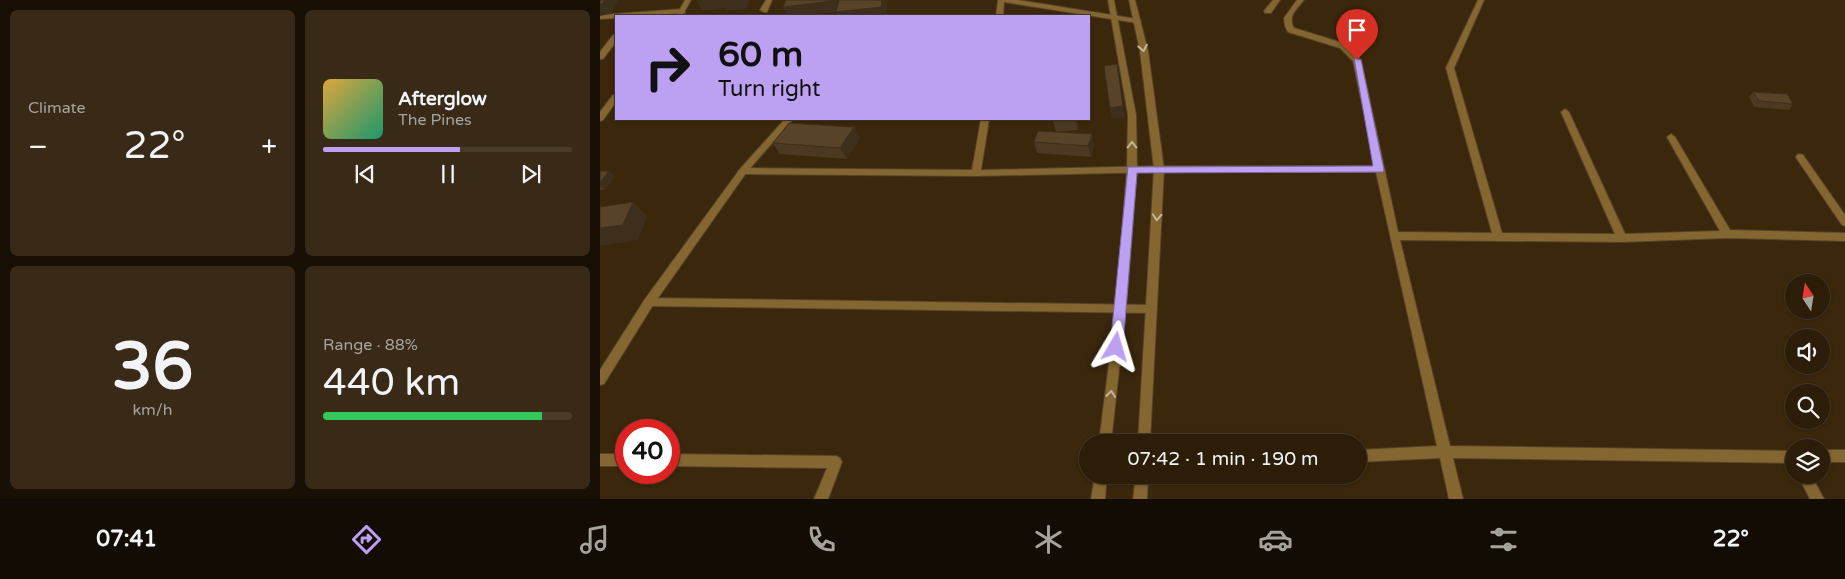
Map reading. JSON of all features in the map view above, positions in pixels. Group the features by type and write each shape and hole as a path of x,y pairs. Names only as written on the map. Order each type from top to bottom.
{"street":[{"path":"634,15 680,13 688,0"},
{"path":"764,10 769,0"},
{"path":"998,15 1001,0"},
{"path":"1005,0 1137,21"},
{"path":"1106,434 1121,308 1132,169 1132,115 1111,0"},
{"path":"1132,0 1144,52 1159,169 1144,434"},
{"path":"1268,11 1277,0"},
{"path":"1301,0 1287,18 1287,26 1291,30 1343,46 1357,60 1379,170 1456,499"},
{"path":"1481,0 1450,68 1498,236"},
{"path":"600,17 615,16"},
{"path":"600,44 614,40"},
{"path":"600,57 614,40"},
{"path":"600,118 615,98"},
{"path":"1565,112 1622,238"},
{"path":"600,380 649,302 743,171 788,120"},
{"path":"976,173 984,120"},
{"path":"1671,137 1728,234"},
{"path":"1800,157 1845,222"},
{"path":"743,171 976,173 1132,169 1379,170"},
{"path":"1394,236 1622,238 1728,234 1845,237"},
{"path":"649,302 1152,309"},
{"path":"1367,456 1446,452 1785,457"},
{"path":"1830,456 1845,456"},
{"path":"600,460 615,460"},
{"path":"680,460 836,462 821,499"},
{"path":"1098,499 1100,484"},
{"path":"1140,499 1141,484"},
{"path":"1809,484 1817,499"}],"building":[{"path":"786,0 832,0 783,7"},
{"path":"839,0 882,0 881,7 836,12"},
{"path":"1117,64 1123,106 1110,108 1104,66"},
{"path":"1753,92 1787,94 1793,104 1759,101"},
{"path":"789,123 854,127 840,148 773,143"},
{"path":"1038,131 1092,134 1088,146 1034,142"},
{"path":"600,171 609,171 600,183"},
{"path":"633,202 623,225 600,228 600,207"}],"route":[{"path":"1116,347 1132,169 1379,170 1357,60"}]}
